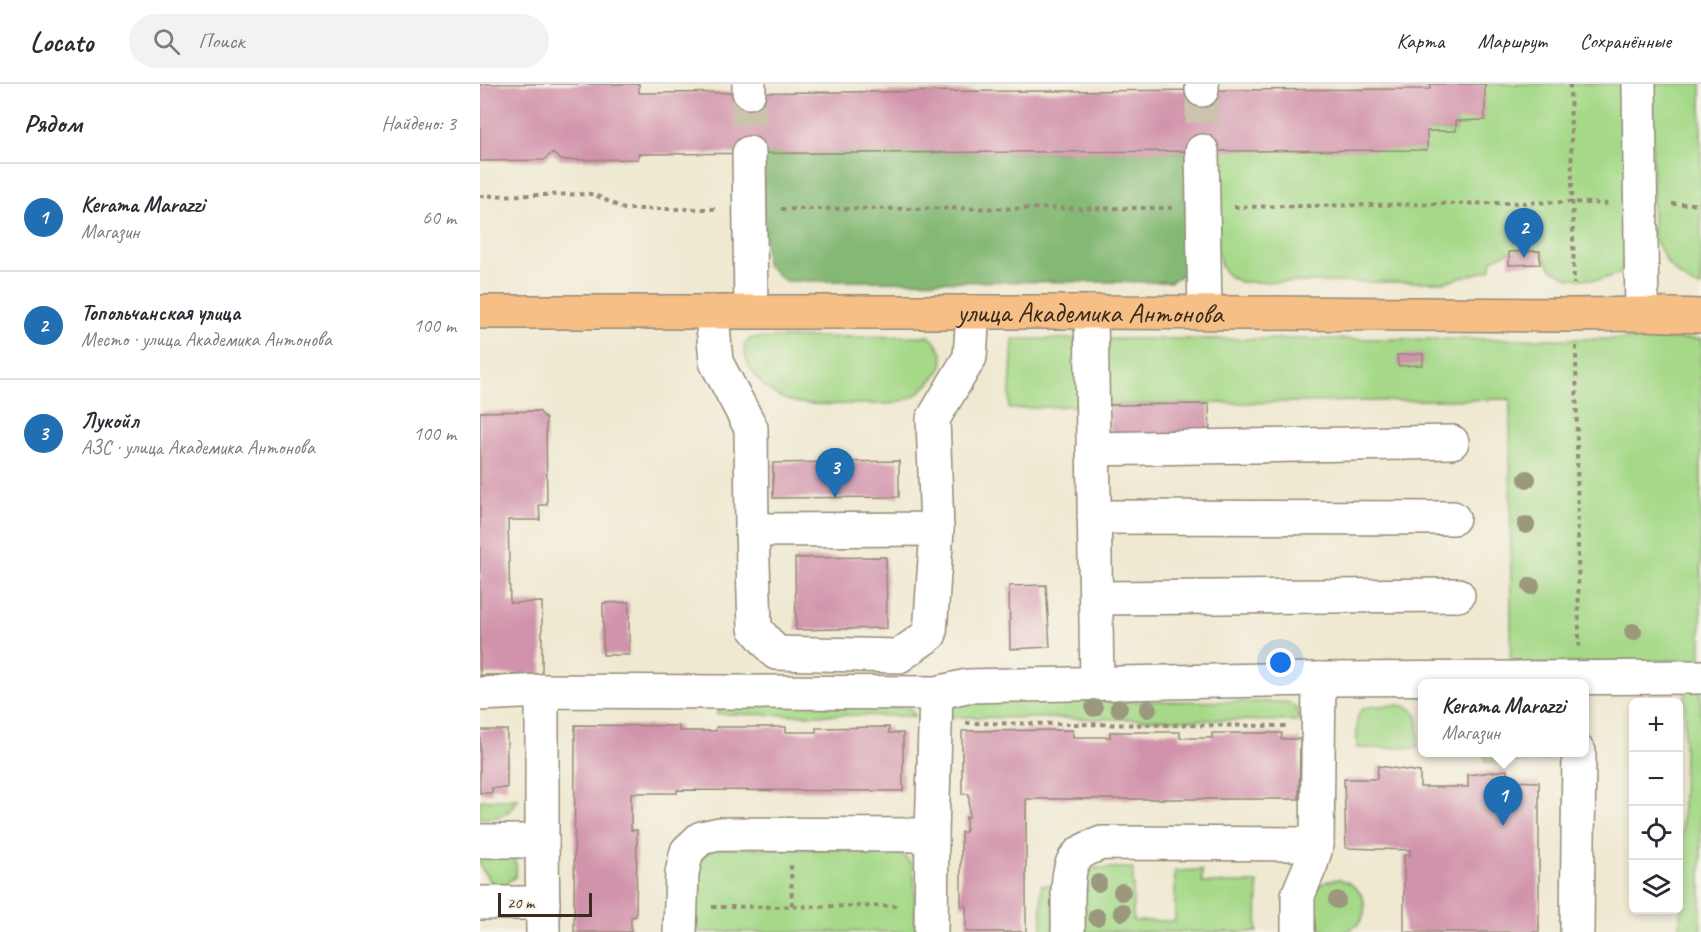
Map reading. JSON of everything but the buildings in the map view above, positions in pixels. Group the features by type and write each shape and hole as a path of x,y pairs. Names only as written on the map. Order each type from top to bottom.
{"main road":[{"name":"улица Академика Антонова","path":"480,312 1205,312 1701,316"}],"lane":[{"path":"1639,84 1642,314"},
{"path":"1202,151 1205,312"},
{"path":"749,153 751,311"},
{"path":"712,312 716,362 750,428 755,628 776,653 899,656 930,634 937,529 933,419 970,357 973,312"},
{"path":"1091,312 1097,683"},
{"path":"1093,449 1452,442"},
{"path":"1094,517 1453,518"},
{"path":"752,530 937,529"},
{"path":"1096,597 1458,595"},
{"path":"1589,681 1701,677"},
{"path":"1298,932 1298,895 1317,844 1319,679"},
{"path":"480,694 542,691 936,708 967,686 1319,679 1418,680"},
{"path":"480,903 543,918 542,691"},
{"path":"931,919 936,708"},
{"path":"1577,932 1579,757"},
{"path":"680,920 682,873 687,851 701,838 719,834 932,835"},
{"path":"480,841 542,841"},
{"path":"1068,932 1069,876 1073,861 1085,849 1102,843 1317,844"}],"path":[{"path":"1570,84 1579,679"},
{"path":"480,196 592,194 624,209 1203,208 1572,202 1641,205 1701,204"},
{"path":"936,708 1318,726"},
{"path":"790,834 792,906"},
{"path":"680,920 792,906 931,919"}],"green space":[{"path":"1485,84 1629,84 1630,251 1619,274 1599,280 1569,278 1551,269 1540,251 1509,252 1492,260 1490,270 1444,282 1241,282 1228,276 1221,266 1217,250 1217,151 1427,131 1456,131 1456,121"},
{"path":"1652,84 1701,84 1701,287 1692,285 1668,264 1653,235"},
{"path":"1191,151 1189,266 1181,276 1170,282 785,281 766,265 761,153"},
{"path":"929,336 942,354 941,368 917,394 890,404 814,404 789,401 767,389 757,378 748,363 744,350 744,345 751,338"},
{"path":"1013,339 1701,339 1701,932 1680,932 1680,914 1683,914 1686,660 1510,665 1510,399 1092,405 1009,409"},
{"path":"729,699 910,708 915,716 716,714"},
{"path":"969,700 1286,702 1296,709 1300,721 946,717 949,706"},
{"path":"1400,705 1413,711 1418,721 1418,748 1357,748 1358,715 1366,707"},
{"path":"1485,757 1547,757 1547,760 1485,762"},
{"path":"518,799 510,810 502,815 480,818 480,800"},
{"path":"716,848 895,849 909,861 914,871 915,932 695,932 696,874 704,854"},
{"path":"480,849 510,853 516,865 515,877 505,884 491,882 480,866"},
{"path":"1133,868 1133,921 1175,921 1175,871 1202,870 1202,883 1258,883 1257,932 1084,932 1086,876 1090,869"},
{"path":"1339,879 1358,891 1363,900 1364,909 1357,925 1348,930 1330,932 1314,921 1312,914 1314,891 1328,881"},
{"path":"1041,885 1053,885 1053,932 1042,932"}],"tunnel":[{"path":"1202,90 1202,151"},
{"path":"749,92 749,153"}],"place":[{"name":"Топольчанская улица","path":"1524,258"},
{"name":"Лукойл","path":"835,498"},
{"name":"Kerama Marazzi","path":"1503,826"}]}
